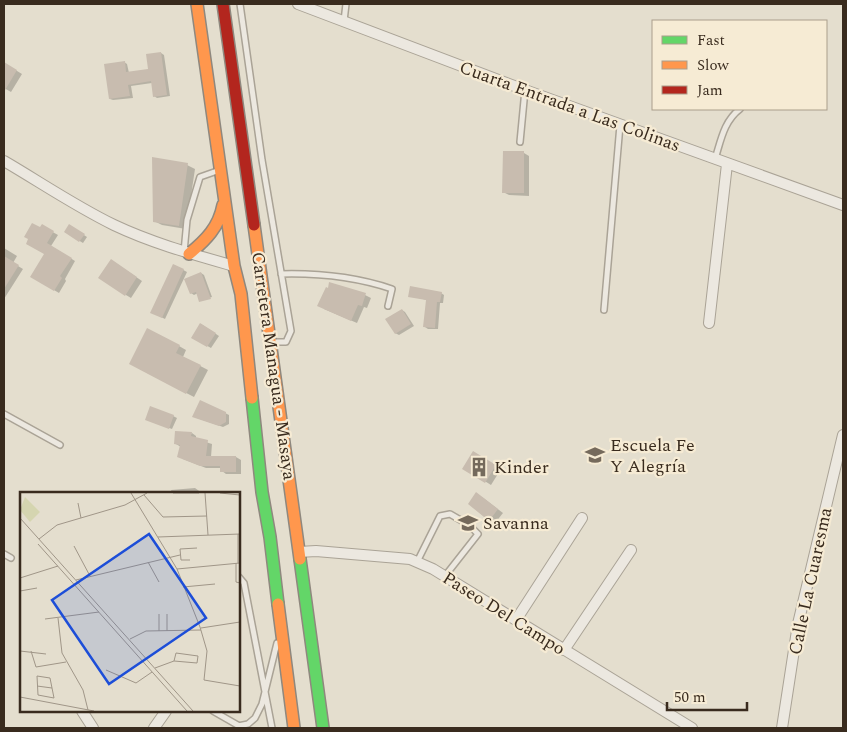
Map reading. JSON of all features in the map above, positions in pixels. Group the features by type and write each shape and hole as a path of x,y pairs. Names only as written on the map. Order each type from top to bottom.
{"highway":[{"name":"Carretera Managua - Masaya","path":"197,4 234,266 241,294 262,492 270,537 294,728"},
{"name":"Carretera Managua - Masaya","path":"223,4 291,491 287,524 299,552 323,728"},
{"path":"246,173 244,192 247,235 245,248 234,266 250,280 258,297 264,330 270,341"},
{"path":"186,253 205,242 216,228 222,216 224,194"},
{"path":"262,492 269,502 278,507 286,504 291,491"},
{"path":"270,537 276,526 287,524"}],"street":[{"name":"Cuarta Entrada a Las Colinas","path":"298,4 320,8 344,22 715,160 843,205"},
{"path":"4,160 80,207 112,224 147,240 234,266"},
{"path":"710,323 727,164"},
{"name":"Calle La Cuaresma","path":"782,728 798,624 841,455 843,435"},
{"path":"516,620 582,518"},
{"path":"564,650 630,550"},
{"name":"Paseo Del Campo","path":"299,552 326,552 410,559 417,562 445,576 692,728"},
{"path":"83,712 93,728"},
{"path":"154,728 165,712"}],"lane":[{"path":"240,4 262,160 291,331 286,342 270,341"},
{"path":"344,22 346,4"},
{"path":"520,142 525,90"},
{"path":"715,160 724,128 731,116 739,110"},
{"path":"604,310 620,125"},
{"path":"186,253 187,220 200,177 220,170"},
{"path":"281,274 327,275 374,283 392,290 388,306"},
{"path":"4,414 60,445"},
{"path":"417,562 440,516 450,514 468,525 478,534 445,576"},
{"path":"4,554 12,558"},
{"path":"240,578 244,583 272,728"},
{"path":"215,712 241,727 255,718 262,704 281,626"}],"building":[{"path":"161,52 167,95 153,97 151,81 128,85 130,96 109,99 104,64 125,61 126,72 148,69 146,54"},
{"path":"4,62 17,70 4,92"},
{"path":"503,151 524,151 524,193 502,193"},
{"path":"152,157 188,163 179,226 153,222"},
{"path":"32,223 40,227 42,224 54,231 47,243 72,258 60,276 62,278 54,291 30,277 44,254 26,244 28,239 24,237"},
{"path":"69,224 85,234 79,242 64,232"},
{"path":"4,256 19,265 4,289"},
{"path":"111,259 137,277 125,296 98,278"},
{"path":"173,264 184,269 162,318 150,313"},
{"path":"201,272 211,299 199,302 196,292 190,294 184,279"},
{"path":"329,282 366,293 362,306 358,305 351,321 317,306 326,287 328,288"},
{"path":"410,286 442,292 440,302 437,302 435,328 423,327 426,300 408,297"},
{"path":"402,309 411,324 395,334 385,319"},
{"path":"200,323 216,333 207,347 191,338"},
{"path":"147,328 180,345 176,353 201,365 186,394 129,364"},
{"path":"200,400 226,412 226,422 219,426 192,417"},
{"path":"150,406 174,415 169,429 145,420"},
{"path":"175,431 192,432 191,436 208,440 206,456 236,456 236,472 220,472 220,466 200,466 177,457 180,445 174,444"},
{"name":"Kinder","path":"473,451 496,465 485,483 462,469"},
{"path":"476,492 498,509 489,521 468,504"}],"traffic: fast":[{"path":"252,398 262,492 270,537 278,604"},
{"path":"300,559 323,728"}],"traffic: slow":[{"path":"197,4 234,266 241,294 252,398"},
{"path":"189,254 211,232 218,220 223,205"},
{"path":"254,225 300,559"},
{"path":"278,604 294,728"}],"traffic: jam":[{"path":"223,4 254,225"}],"place":[{"name":"Escuela Fe Y Alegría","path":"595,455"},
{"name":"Kinder","path":"479,467"},
{"name":"Savanna","path":"468,523"}]}
